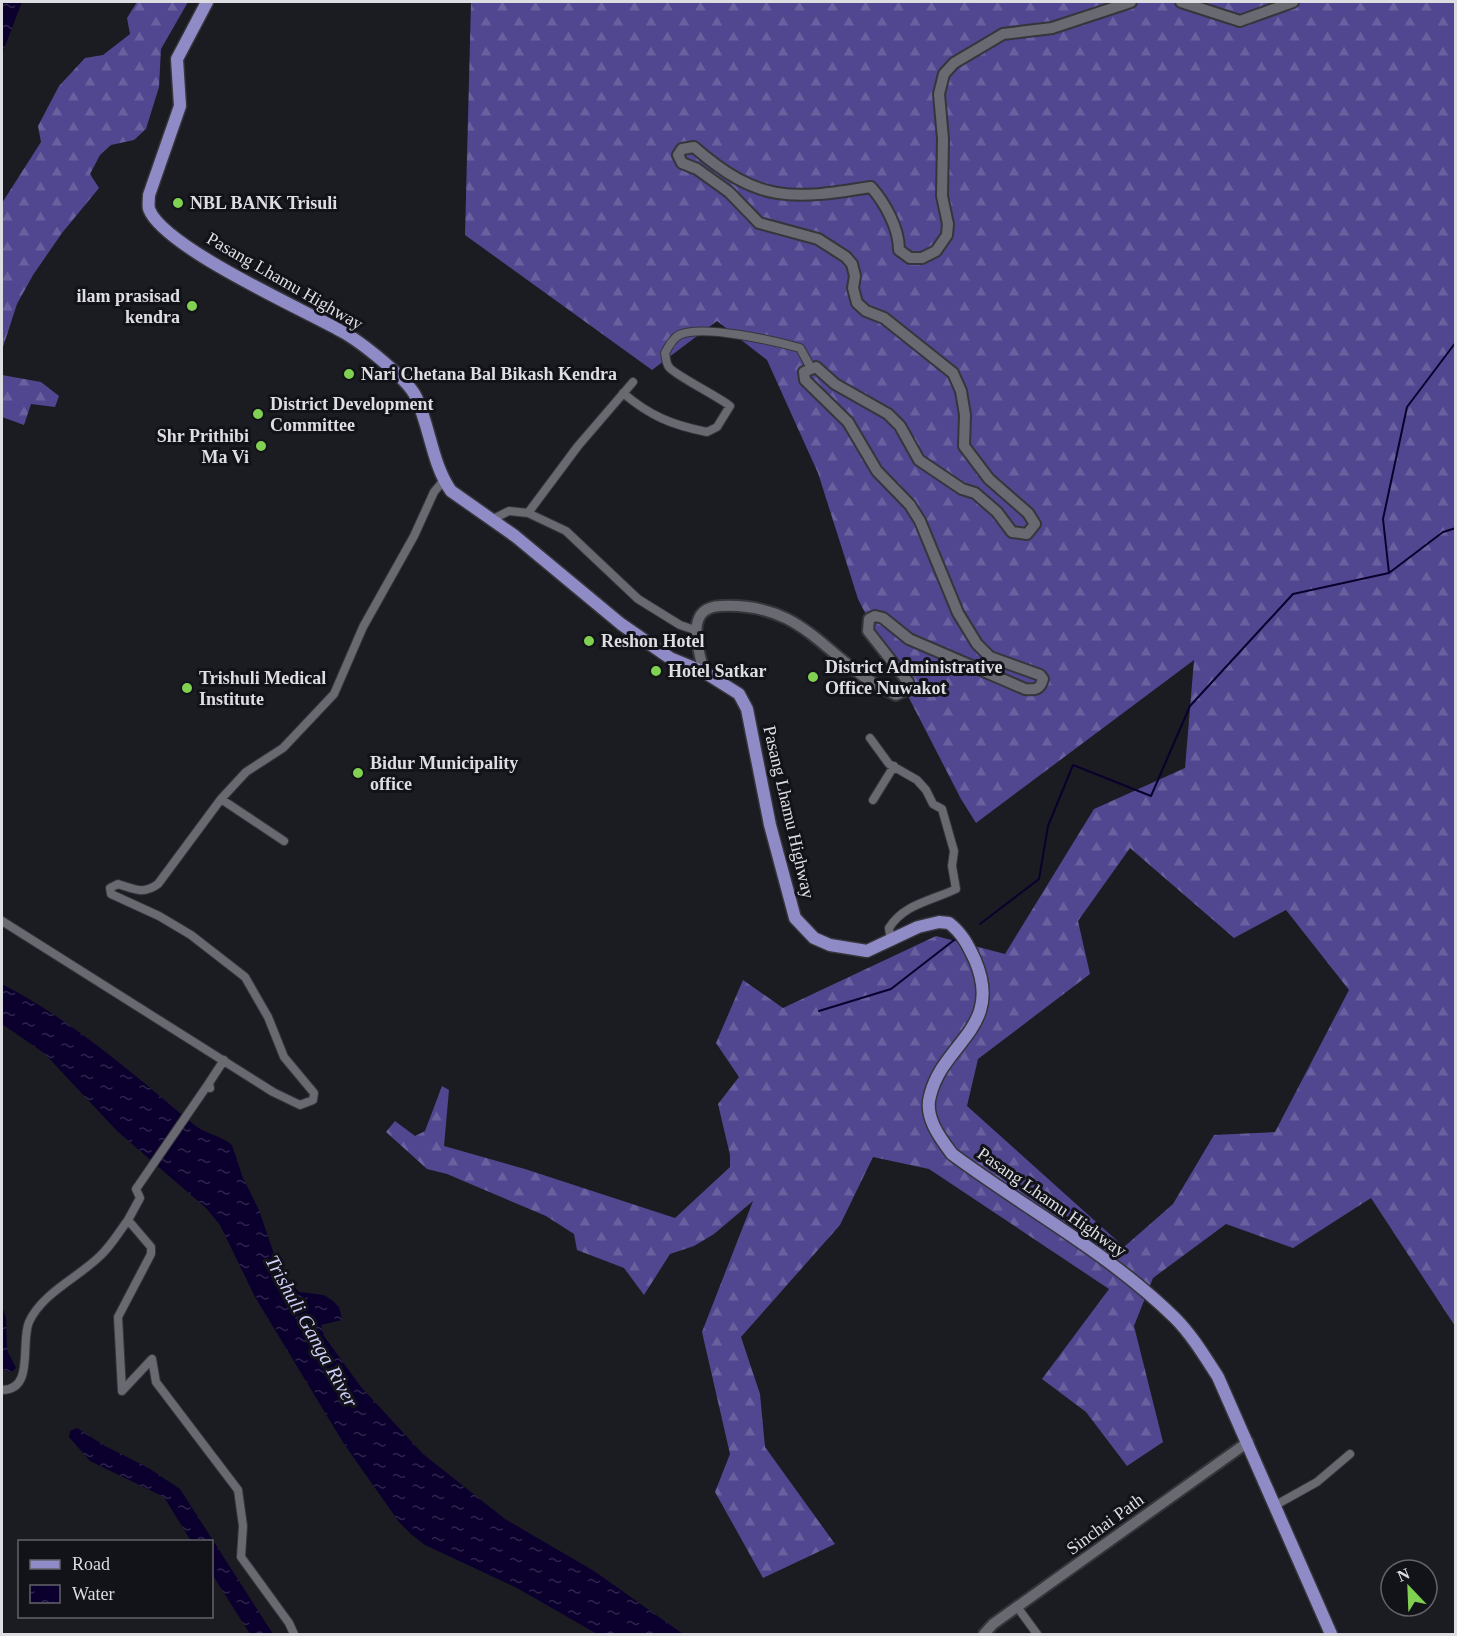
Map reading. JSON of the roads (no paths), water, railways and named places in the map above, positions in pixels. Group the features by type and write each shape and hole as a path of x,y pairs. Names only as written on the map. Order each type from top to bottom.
{"main road":[{"name":"Pasang Lhamu Highway","path":"207,2 177,59 180,106 149,195 150,209 170,233 207,259 344,332 407,382 422,411 444,480 451,491 515,536 621,624 670,658 704,672 739,694 747,709 770,825 795,918 814,938 830,945 867,951 891,942 918,927 939,922 949,923 968,943 982,975 983,1004 976,1021 942,1069 929,1097 934,1129 952,1154 1126,1276 1176,1318 1218,1377 1331,1635"}],"street":[{"path":"704,672 695,630 706,609 718,606 765,608 800,624 881,688 896,695 909,688 908,682 868,631 869,619 875,616 883,618 909,639 967,666 1025,689 1035,690 1041,686 1042,679 1040,675 990,657 967,630 920,520 910,505 877,471 848,422 805,380 804,372 816,367 835,384 888,414 900,426 919,460 982,499 997,512 1012,532 1027,534 1035,524 1028,513 989,479 964,446 961,392 953,373 884,318 857,303 853,288 855,276 852,264 846,257 818,239 759,223 729,192 696,169 682,163 678,155 682,148 694,147 751,187 779,194 811,195 871,186 883,201 899,240 899,250 910,258 922,258 936,251 947,235 948,224 942,196 943,139 939,94 944,74 954,63 1003,34 1052,28 1131,2"},
{"path":"1181,2 1240,21 1293,2"},
{"path":"623,393 647,413 689,429 707,432 717,427 730,406 712,393 676,374 669,367 665,353 671,341 679,335 698,332 766,339 800,348 811,368"},
{"path":"528,513 578,446 633,382"},
{"path":"2,921 273,1092 300,1105 313,1100 314,1093 284,1057 268,1017 245,977 191,934 110,892 114,884 135,891 148,891 158,884 221,799 246,772 284,748 334,694 363,627 414,536 434,492 444,480"},
{"path":"491,520 508,511 528,513 566,531 638,599 680,626 695,630"},
{"path":"870,738 894,766 917,780 926,790 933,804 942,809 954,850 952,866 956,889 931,901 914,904 895,919 889,928 891,942"},
{"path":"873,800 894,766"},
{"path":"221,799 284,841"},
{"path":"2,1390 9,1390 25,1372 24,1341 30,1320 49,1298 101,1256 128,1220 140,1198 136,1189 209,1086 224,1060"},
{"path":"128,1220 151,1246 151,1254 118,1317 122,1391 152,1359 156,1382 238,1490 243,1526 241,1557 289,1623 294,1635"},
{"name":"Sinchai Path","path":"984,1635 1248,1442"},
{"path":"1274,1506 1317,1482 1350,1455"},
{"path":"1018,1608 1037,1635"}],"water":[{"path":"2,2 22,2 2,54"},
{"name":"Trishuli Ganga River","path":"2,984 77,1031 124,1066 197,1127 232,1145 243,1178 259,1210 276,1260 285,1275 299,1292 324,1295 339,1307 342,1320 321,1325 324,1336 361,1387 423,1454 505,1519 594,1571 683,1634 597,1634 517,1588 425,1545 412,1535 399,1522 344,1444 255,1297 220,1225 206,1208 117,1131 44,1053 2,1024"},
{"path":"2,1306 6,1318 7,1350 16,1368 10,1373 2,1368"},
{"path":"77,1428 105,1446 147,1467 180,1489 213,1540 190,1540 164,1497 90,1461 69,1437 70,1431"},
{"path":"213,1540 273,1634 250,1634 213,1576"}],"waterway":[{"path":"980,924 1039,879 1048,826 1073,765 1151,796 1190,706 1293,594 1389,573 1383,519 1407,407 1456,342"},
{"path":"1389,573 1443,532 1456,528"},
{"path":"819,1011 891,989 958,937"}],"place":[{"name":"NBL BANK Trisuli","path":"178,203"},
{"name":"ilam prasisad kendra","path":"192,306"},
{"name":"Nari Chetana Bal Bikash Kendra","path":"349,374"},
{"name":"District Development Committee","path":"258,414"},
{"name":"Shr Prithibi Ma Vi","path":"261,446"},
{"name":"Reshon Hotel","path":"589,641"},
{"name":"Hotel Satkar","path":"656,671"},
{"name":"District Administrative Office Nuwakot","path":"813,677"},
{"name":"Trishuli Medical Institute","path":"187,688"},
{"name":"Bidur Municipality office","path":"358,773"}]}
